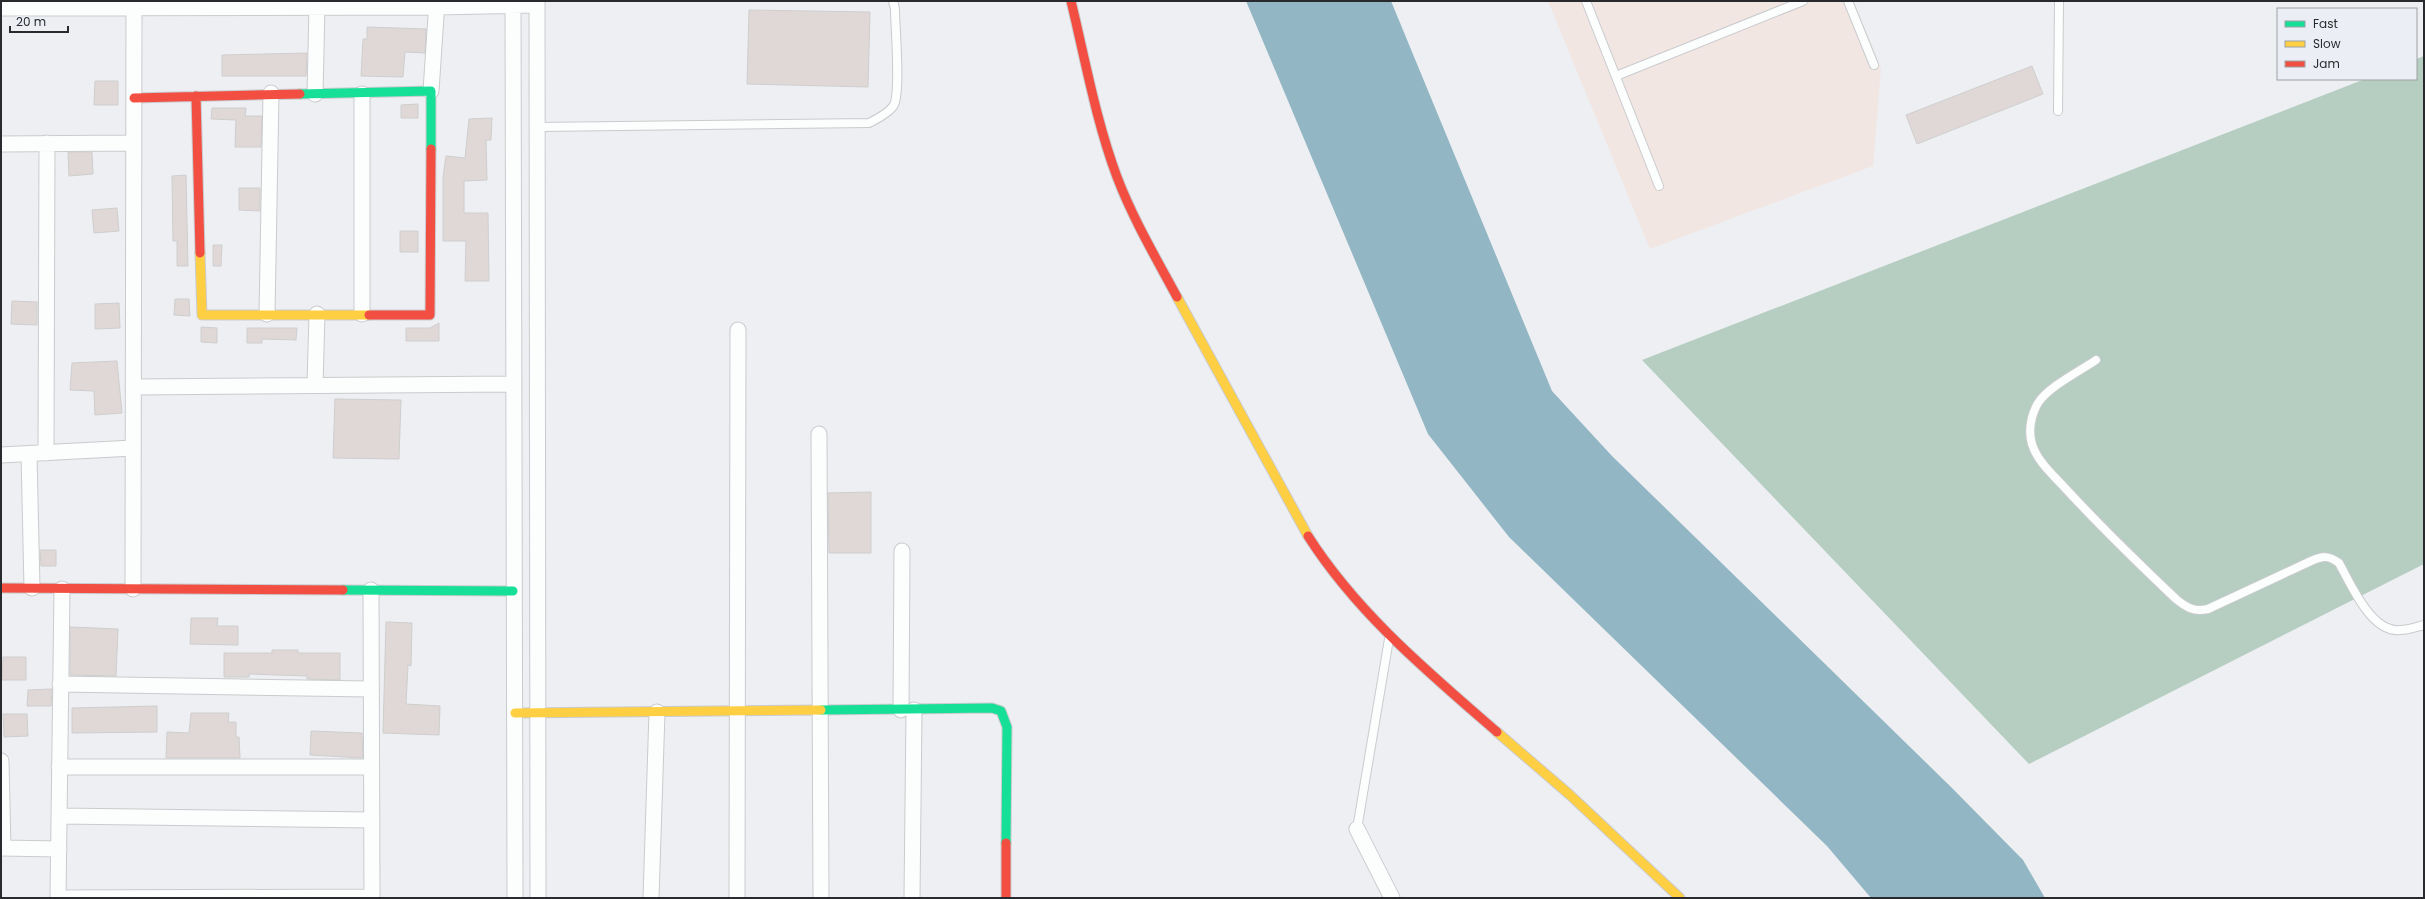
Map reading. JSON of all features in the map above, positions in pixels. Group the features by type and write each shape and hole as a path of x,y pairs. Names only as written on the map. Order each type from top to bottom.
{"street":[{"path":"1071,1 1104,135 1117,177 1136,219 1302,527 1327,566 1348,592 1418,664 1570,795 1680,898"},
{"path":"513,3 513,591 515,713 515,898"},
{"path":"1,8 537,3 538,898"},
{"path":"196,96 202,315 430,315 430,91 437,4"},
{"path":"315,94 317,6"},
{"path":"132,589 134,7"},
{"path":"134,98 271,93 362,94 430,91"},
{"path":"267,314 271,93"},
{"path":"362,94 362,314"},
{"path":"46,453 47,143"},
{"path":"1,144 133,143"},
{"path":"314,385 317,314"},
{"path":"737,898 738,330"},
{"path":"133,387 514,384"},
{"path":"819,434 821,898"},
{"path":"1,455 133,448"},
{"path":"29,454 32,588"},
{"path":"902,551 912,898"},
{"path":"1,588 513,591"},
{"path":"62,589 58,898 372,897 370,689 371,590"},
{"path":"60,684 370,689"},
{"path":"515,713 992,708 1001,711 1005,717 1006,727 1006,898"},
{"path":"651,898 657,712"},
{"path":"1,760 2,848 58,849"},
{"path":"59,767 371,767"},
{"path":"59,816 372,820"},
{"path":"1357,829 1392,898"}],"lane":[{"path":"537,127 869,123 884,115 894,105 897,91 895,9 893,1"},
{"path":"1586,1 1659,186"},
{"path":"1616,76 1803,1"},
{"path":"1848,1 1874,65"},
{"path":"2058,111 2059,1"},
{"path":"2096,360 2048,392 2038,403 2032,415 2030,430 2032,444 2043,464 2176,600 2187,608 2197,611 2208,609 2311,561 2322,557 2330,557 2339,563 2371,617 2383,627 2399,631 2424,625"},
{"path":"1357,829 1389,634"}],"shaded area":[{"path":"1548,1 1854,1 1881,69 1873,166 1650,249"}],"green space":[{"path":"2424,56 2424,564 2029,764 1642,360 2362,80 2417,80 2417,59"}],"water":[{"path":"1246,1 1391,1 1552,391 1612,456 1952,788 2023,860 2045,898 1871,898 1827,846 1509,537 1428,434"}],"building":[{"path":"749,10 870,12 868,87 747,84"},
{"path":"367,27 426,29 425,53 405,52 403,77 361,76 363,39 367,39"},
{"path":"307,53 306,76 222,76 222,55"},
{"path":"2032,66 2043,94 1917,144 1906,115"},
{"path":"95,81 118,81 118,105 94,105"},
{"path":"418,104 418,118 401,118 401,105"},
{"path":"212,108 246,108 245,116 262,116 261,147 235,147 236,120 211,119"},
{"path":"492,118 491,140 486,140 487,180 464,181 464,213 488,213 489,281 465,281 466,241 443,241 443,177 446,156 465,158 469,119"},
{"path":"68,152 92,152 93,174 69,176"},
{"path":"186,175 188,266 177,266 177,241 173,241 172,176"},
{"path":"239,188 260,188 260,211 239,210"},
{"path":"117,208 119,231 94,233 92,210"},
{"path":"400,231 418,231 418,252 400,252"},
{"path":"213,245 222,245 221,266 213,266"},
{"path":"175,299 189,299 190,316 174,315"},
{"path":"12,301 37,302 37,325 11,324"},
{"path":"119,303 120,328 95,329 95,304"},
{"path":"439,323 439,341 406,341 406,328 430,328"},
{"path":"201,327 217,328 217,343 201,342"},
{"path":"247,328 297,328 296,340 262,339 262,343 247,343"},
{"path":"117,361 122,413 95,415 94,391 70,390 72,363"},
{"path":"335,399 401,400 399,459 333,458"},
{"path":"871,492 871,553 829,553 828,493"},
{"path":"40,550 56,550 56,566 41,566"},
{"path":"191,618 218,618 217,626 238,626 238,645 190,644"},
{"path":"386,622 412,623 411,666 408,665 406,704 440,706 439,735 383,733"},
{"path":"70,627 118,629 116,676 70,675"},
{"path":"272,650 298,650 298,653 340,653 340,680 307,679 307,676 249,674 249,677 224,677 224,653 272,653"},
{"path":"3,657 26,657 26,680 2,680"},
{"path":"52,689 51,706 27,706 28,690"},
{"path":"157,706 157,732 72,733 72,708"},
{"path":"191,713 229,713 228,722 236,722 236,737 239,737 240,758 166,758 167,732 189,733"},
{"path":"3,714 27,714 28,736 4,737"},
{"path":"311,731 362,733 363,758 310,755"}],"traffic: fast":[{"path":"300,94 431,91 431,149"},
{"path":"343,590 513,591"},
{"path":"821,710 992,708 1001,711 1007,727 1006,843"}],"traffic: slow":[{"path":"200,253 202,315 369,315"},
{"path":"1177,297 1308,536"},
{"path":"515,713 821,710"},
{"path":"1497,732 1570,795 1680,898"}],"traffic: jam":[{"path":"1071,1 1091,90 1117,177 1137,223 1177,297"},
{"path":"134,98 300,94"},
{"path":"196,96 200,253"},
{"path":"369,315 430,315 431,149"},
{"path":"1308,536 1348,591 1371,616 1420,664 1497,732"},
{"path":"1,588 343,590"},
{"path":"1006,843 1006,898"}]}
